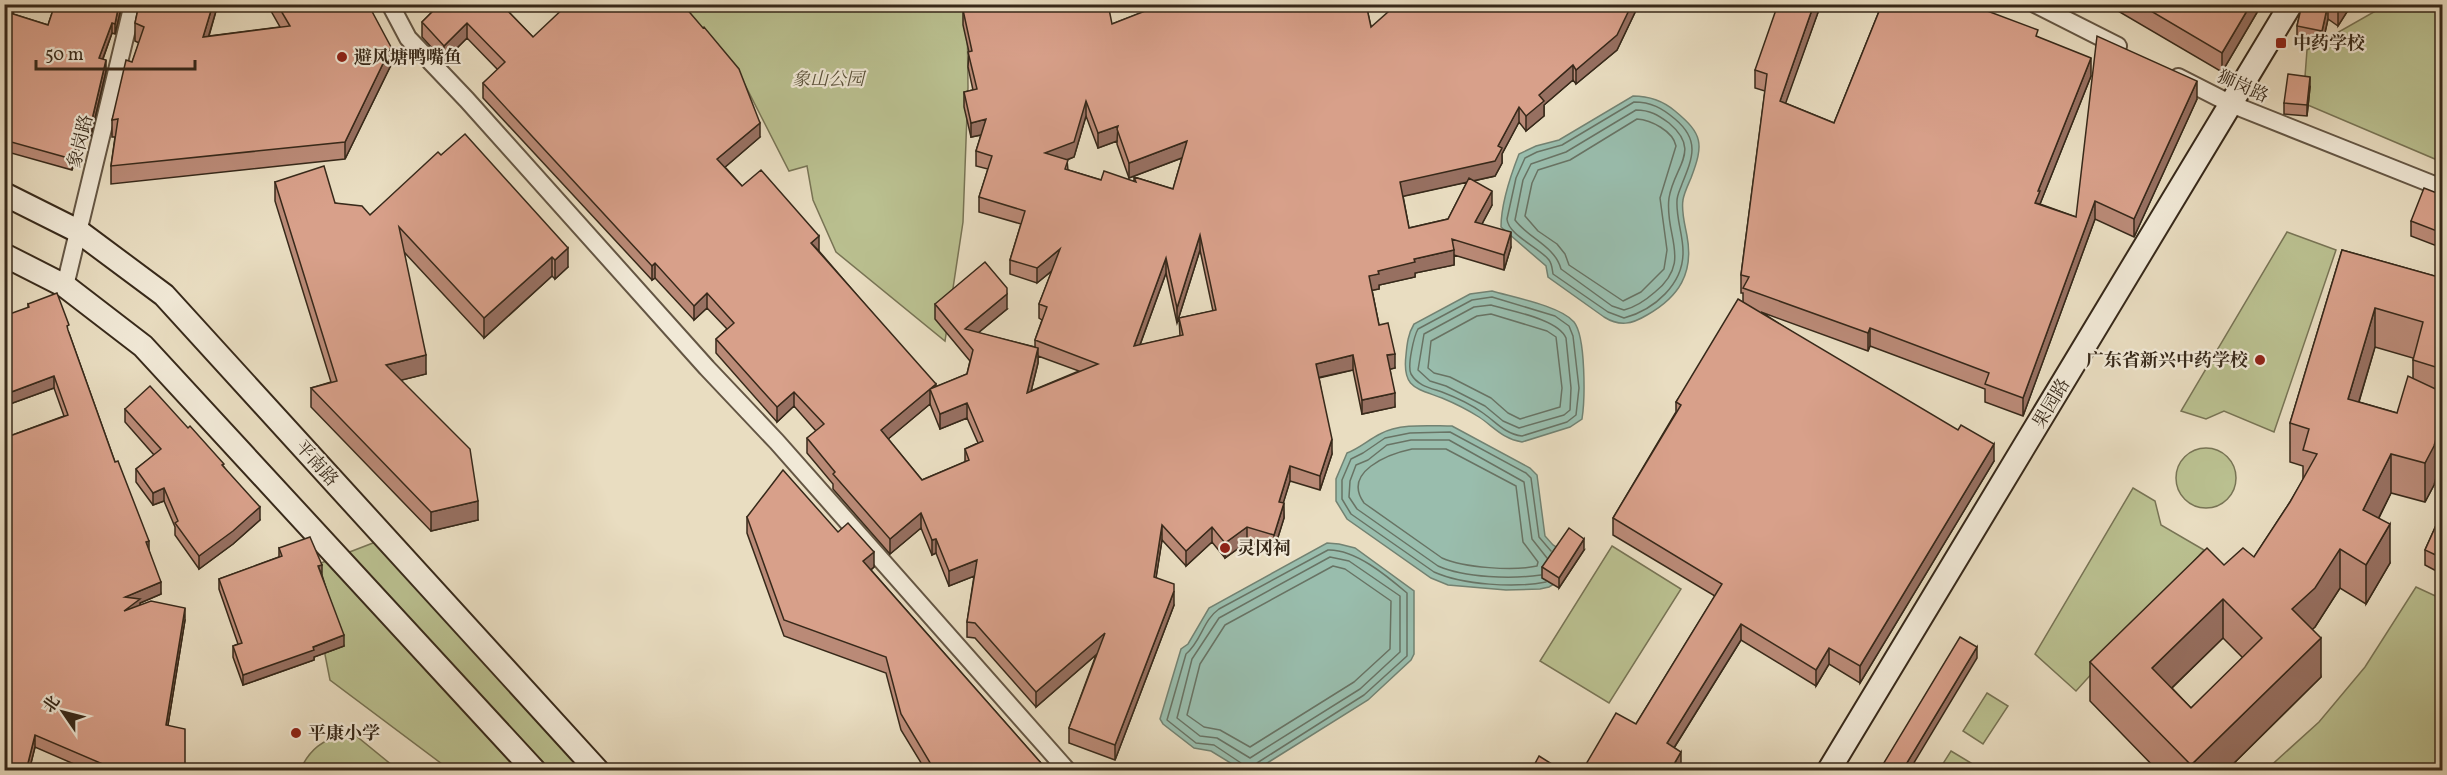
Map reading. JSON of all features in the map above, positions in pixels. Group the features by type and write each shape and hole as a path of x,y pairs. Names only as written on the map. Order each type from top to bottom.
{"main road":[{"name":"果园路","path":"1829,771 2291,4"},
{"name":"平南路","path":"4,194 78,231 164,295 597,771"},
{"path":"4,255 65,286 143,346 534,771"}],"street":[{"name":"象岗路","path":"65,286 133,4"},
{"path":"390,4 408,38 777,442 1067,771"},
{"path":"2035,4 2136,56"},
{"name":"狮岗路","path":"2168,72 2231,104 2442,188"}],"green space":[{"name":"象山公园","path":"677,5 967,5 968,87 963,222 945,341 836,252 813,200 807,166 789,171 741,77"},
{"path":"2386,5 2437,5 2442,52 2442,162 2303,103 2307,50"},
{"path":"2287,232 2336,250 2274,432 2224,411 2206,419 2181,411"},
{"path":"2200,448 2212,448 2223,453 2231,461 2236,478 2234,490 2223,503 2212,508 2200,508 2189,503 2181,495 2176,484 2176,472 2181,461 2189,453"},
{"path":"2133,488 2155,501 2161,525 2204,550 2076,691 2035,654"},
{"path":"386,538 597,770 450,770 330,680 308,568"},
{"path":"1612,546 1681,589 1609,703 1540,661"},
{"path":"2416,587 2442,599 2442,770 2266,770 2319,722 2365,667"},
{"path":"1987,693 2008,706 1983,744 1963,731"},
{"path":"345,734 355,735 398,770 300,770 308,756 318,746"},
{"path":"1951,751 1971,763 1966,770 1939,770"}],"water":[{"path":"1633,96 1655,99 1675,111 1696,133 1699,148 1683,200 1689,249 1686,273 1682,283 1676,292 1658,308 1636,321 1621,323 1604,317 1548,277 1546,266 1501,227 1501,218 1512,172 1519,154 1536,146 1559,140"},
{"path":"1492,291 1559,311 1574,322 1583,354 1584,398 1582,419 1570,427 1522,442 1515,440 1470,412 1418,389 1409,380 1405,366 1407,343 1414,324 1470,294"},
{"path":"1415,426 1452,426 1530,468 1537,475 1545,536 1553,545 1572,557 1559,581 1540,589 1506,590 1448,585 1431,578 1347,519 1336,501 1336,479 1347,453 1388,430"},
{"path":"1327,543 1355,548 1414,591 1414,654 1411,660 1368,700 1256,770 1242,770 1211,751 1194,748 1163,724 1160,719 1181,649 1188,644 1209,608"}],"building":[{"path":"4,4 13,4 10,13 48,25 55,4 119,4 115,24 112,23 99,58 106,60 90,128 82,129 72,159 4,140"},
{"path":"139,4 213,4 203,37 290,26 277,4 368,4 391,47 345,142 111,166 118,119 112,120 126,60 132,62 144,27 135,23"},
{"path":"440,4 501,4 533,37 568,4 680,4 683,8 685,7 739,69 760,123 717,159 742,186 761,170 819,236 811,243 936,384 930,389 967,374 973,350 935,304 985,262 1007,288 1007,294 965,329 1038,348 1027,393 1098,364 1035,340 1047,307 1039,304 1060,249 1037,268 1010,260 1025,211 979,197 992,156 976,151 986,119 971,123 964,92 977,89 968,52 972,51 963,10 989,4 1108,4 1112,24 1145,11 1143,4 1366,4 1371,27 1397,4 1595,4 1598,9 1601,4 1632,4 1617,35 1576,70 1573,65 1539,95 1544,101 1526,116 1519,107 1498,146 1502,148 1495,161 1400,182 1409,228 1448,219 1469,178 1492,191 1475,222 1511,232 1504,255 1452,239 1454,250 1414,259 1415,262 1378,271 1379,274 1369,276 1379,325 1388,323 1395,354 1387,355 1395,393 1362,400 1353,355 1316,364 1332,439 1320,476 1290,466 1279,502 1284,503 1274,535 1247,527 1225,543 1212,527 1186,551 1162,525 1154,577 1174,584 1174,591 1115,745 1069,728 1105,633 1036,692 975,623 967,622 977,560 949,571 936,539 932,540 921,513 890,539 833,474 835,472 807,438 824,424 794,392 777,407 716,339 734,323 707,293 694,306 655,263 652,266 483,83 505,62 467,23 444,46 422,22","holes":["1086,101 1098,133 1118,126 1117,129 1129,163 1187,141 1173,189 1134,177 1136,182 1104,171 1101,180 1065,169 1068,160 1045,153 1074,142","1200,235 1216,310 1179,318 1183,335 1134,346 1166,258 1177,308","930,389 940,414 967,403 983,441 965,449 969,460 922,480 881,430"]},
{"path":"1778,4 1814,4 1780,101 1834,123 1882,4 1983,4 1982,9 2038,30 2036,36 2091,58 2035,203 2076,217 2097,36 2197,81 2134,219 2095,201 2023,398 1985,384 1989,373 1870,328 1868,333 1743,288 1749,277 1741,275 1767,74 1755,70"},
{"path":"2139,4 2251,4 2222,53"},
{"path":"2302,4 2328,4 2322,31 2297,26"},
{"path":"2329,4 2342,4 2338,11"},
{"path":"2288,74 2310,77 2307,105 2284,103"},
{"path":"465,134 568,248 555,260 552,257 484,318 399,227 426,355 386,365 470,449 478,501 431,512 311,388 337,381 275,182 324,166 335,203 362,206 370,215 438,152 441,155"},
{"path":"2424,188 2442,195 2442,233 2411,221"},
{"path":"2342,250 2442,278 2442,369 2413,360 2423,322 2375,308 2348,399 2397,413 2408,376 2442,392 2442,417 2434,446 2425,463 2391,454 2363,510 2390,524 2366,565 2340,549 2315,588 2292,609 2321,638 2191,765 2090,662 2207,548 2224,565 2243,548 2254,557 2290,502 2317,454 2303,450 2309,429 2290,423","holes":["2223,599 2262,638 2191,708 2152,668"]},
{"path":"57,293 115,462 118,461 149,541 146,542 161,582 125,597 140,599 124,611 151,601 185,608 166,725 185,729 185,771 119,771 35,735 26,771 4,771 4,430 7,437 68,415 54,376 6,394 7,397 4,398 4,316"},
{"path":"1738,299 1958,430 1961,425 1994,444 1860,666 1829,648 1816,670 1741,624 1667,743 1681,752 1670,771 1582,771 1616,713 1636,724 1722,584 1613,518 1681,405 1676,402"},
{"path":"150,386 188,428 190,426 260,507 233,531 199,556 175,523 178,521 164,488 153,493 136,469 161,449 125,409"},
{"path":"783,470 838,532 848,523 874,552 863,561 1048,771 935,771 901,714 886,657 784,620 747,517"},
{"path":"2442,512 2442,558 2425,550"},
{"path":"1569,528 1584,539 1559,578 1542,567"},
{"path":"310,537 322,565 318,566 344,635 313,647 314,650 243,675 233,646 242,643 219,579 282,556 279,548"},
{"path":"1960,637 1977,647 1902,771 1879,771"},
{"path":"1539,756 1563,771 1531,771"}],"place":[{"name":"中药学校","path":"2281,43"},
{"name":"避风塘鸭嘴鱼","path":"342,57"},
{"name":"广东省新兴中药学校","path":"2260,360"},
{"name":"灵冈祠","path":"1225,548"},
{"name":"平康小学","path":"296,733"}]}
